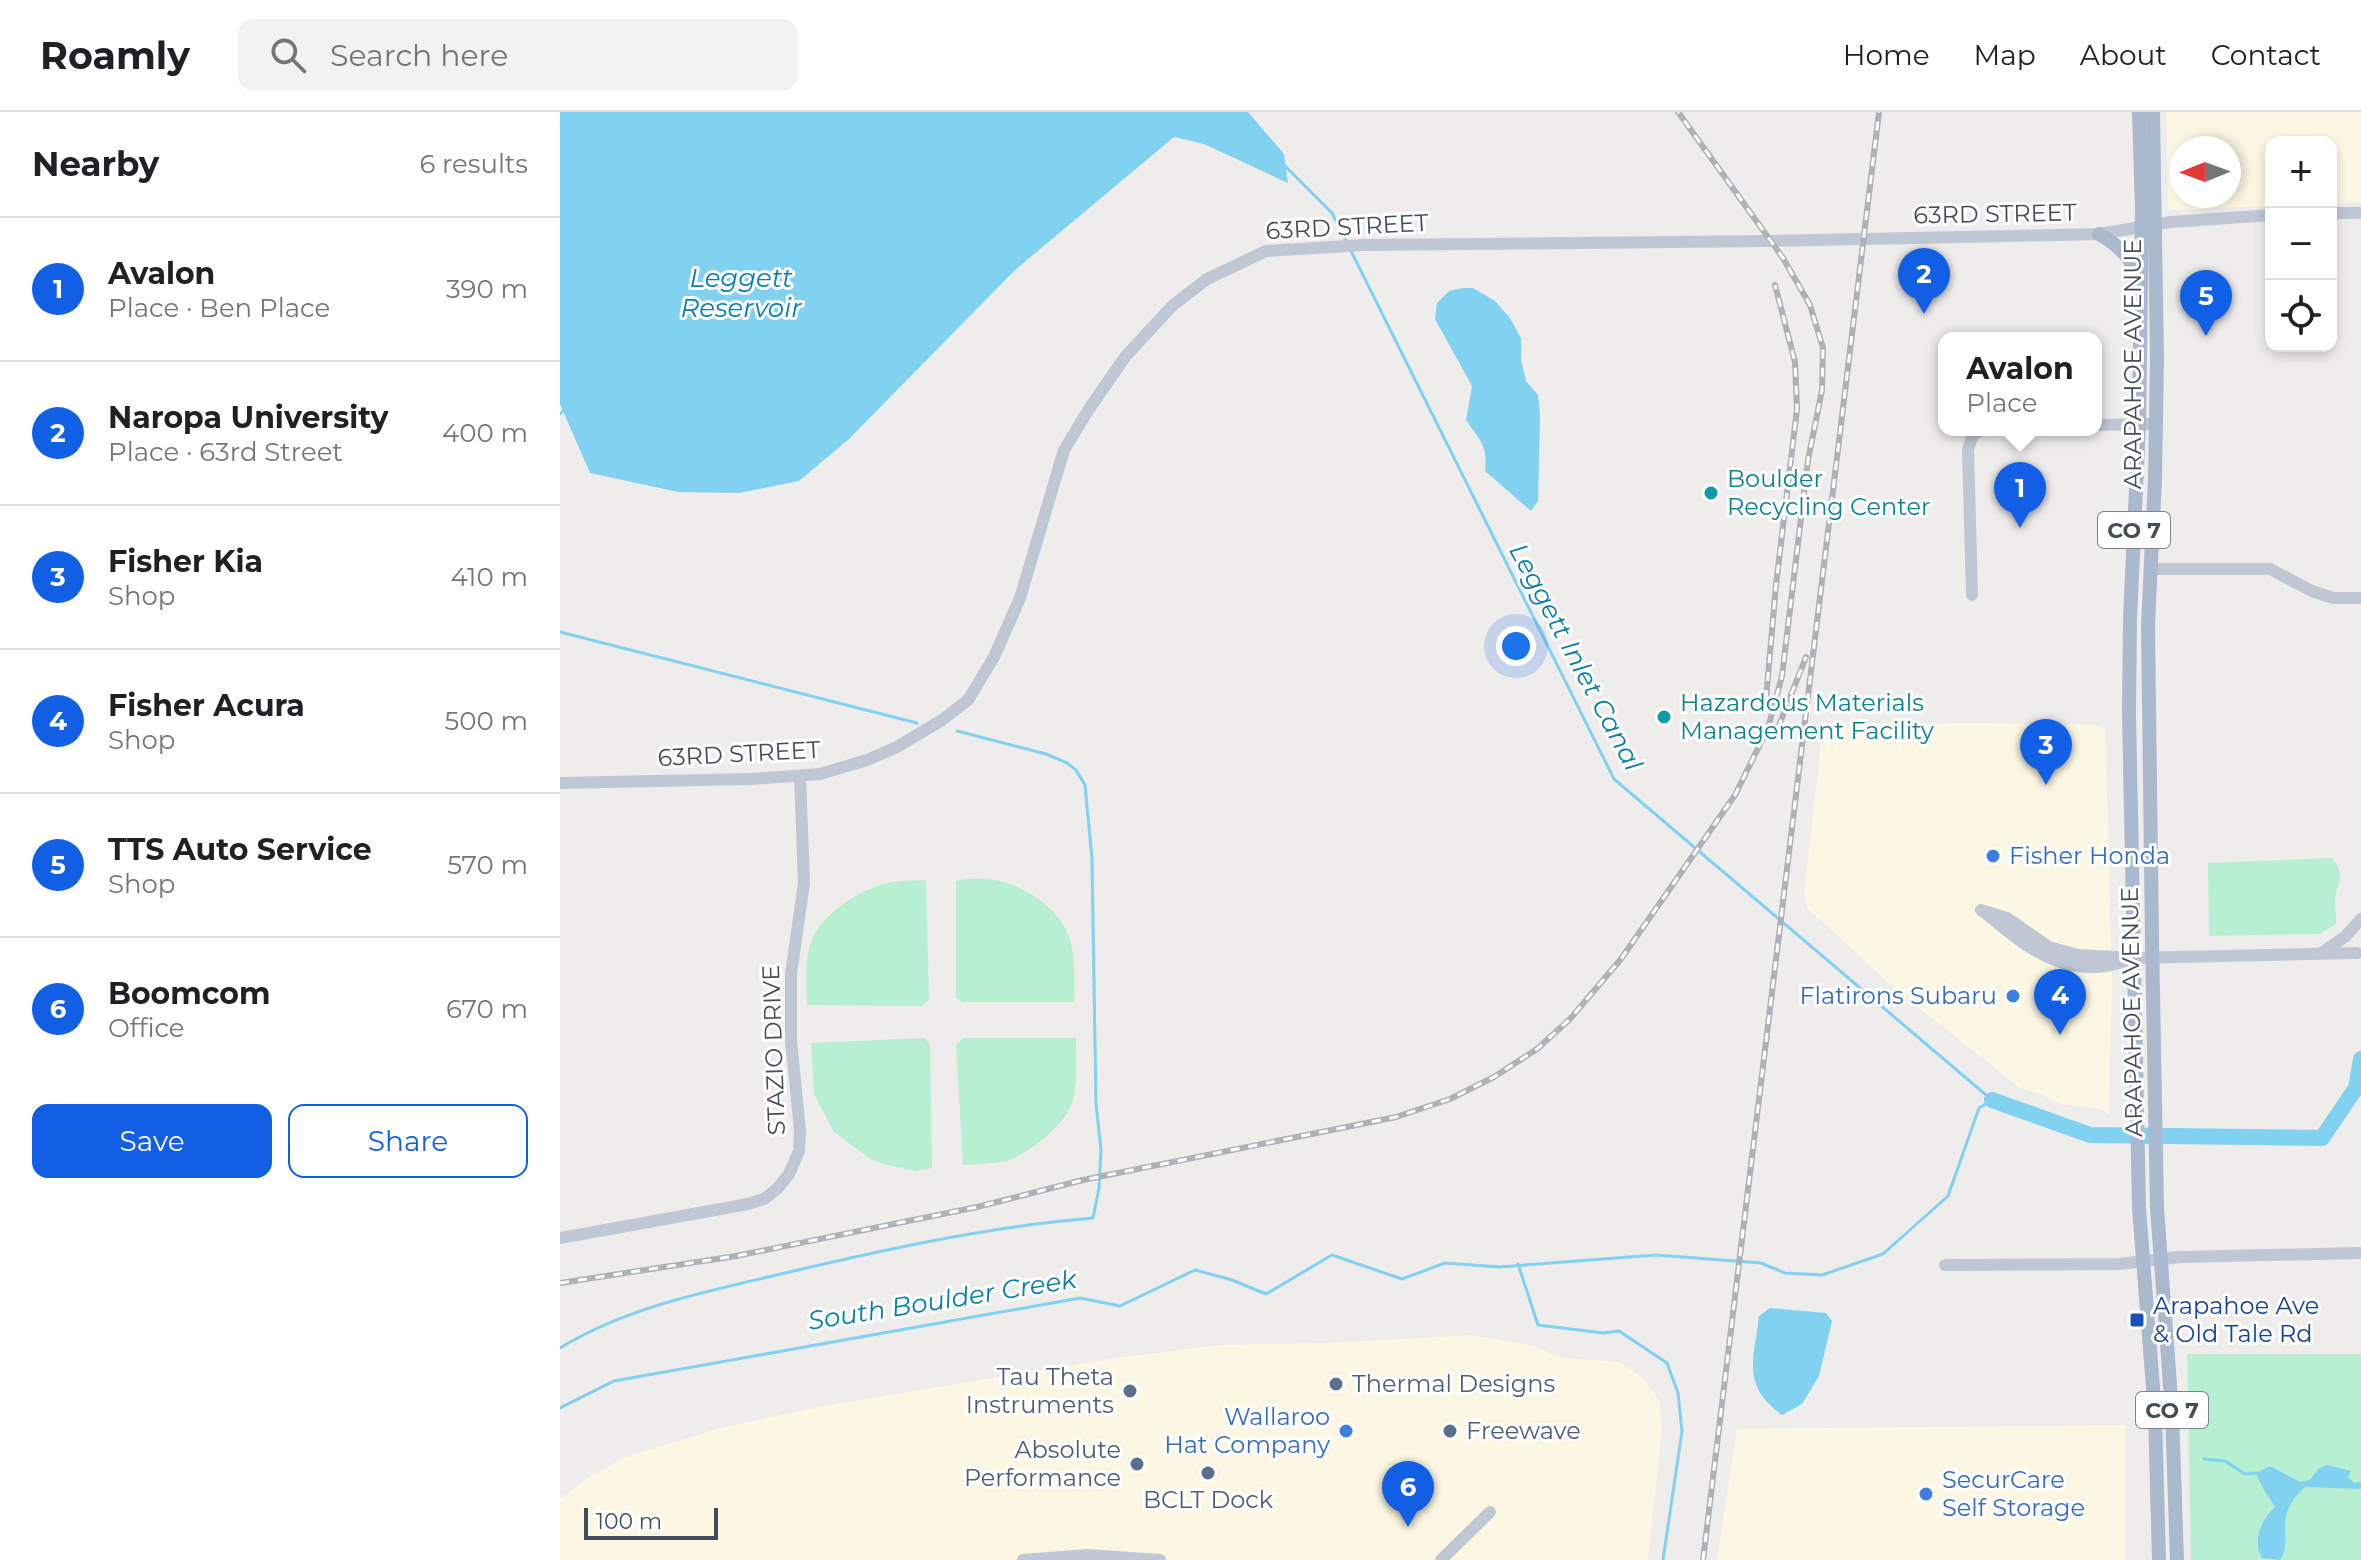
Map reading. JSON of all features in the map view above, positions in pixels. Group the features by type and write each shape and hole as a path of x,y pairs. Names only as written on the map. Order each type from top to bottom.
{"main road":[{"name":"CO 7","path":"2139,112 2148,225"},
{"name":"CO 7","path":"2148,225 2153,112"},
{"name":"ARAPAHOE AVENUE","path":"2148,225 2139,279 2139,424 2129,689 2138,1164 2142,1261 2155,1413 2159,1560"},
{"name":"ARAPAHOE AVENUE","path":"2148,225 2157,424 2148,625 2155,1118 2159,1260 2172,1412 2177,1560"},
{"path":"2099,234 2129,257 2139,279"}],"street":[{"path":"2337,213 2361,213"},
{"name":"63RD STREET","path":"560,783 800,776 838,771 877,756 942,720 968,700 994,657 1020,598 1064,450 1125,357 1160,318 1207,279 1244,259 1276,248 2099,234 2148,225 2265,215"},
{"path":"2102,425 2157,424"},
{"path":"1972,595 1968,450 1975,436"},
{"path":"2150,569 2270,569 2312,591 2333,598 2361,598"},
{"name":"STAZIO DRIVE","path":"560,1238 764,1199 789,1174 799,1151 791,1041 791,974 804,883 800,776"},
{"path":"2134,958 2116,965 2061,964 2039,954 1981,910 2007,918 2049,947 2068,954 2134,958 2359,955"},
{"path":"2317,955 2341,941 2358,921"},
{"path":"2358,921 2350,943 2359,955"},
{"path":"1945,1265 2361,1253"},
{"path":"1441,1560 1490,1512"},
{"path":"1023,1560 1160,1560"}],"shaded area":[{"path":"2166,112 2361,112 2361,202 2337,204 2337,136 2265,136 2265,206 2241,207 2241,136 2169,136 2169,208 2220,208 2168,210"},
{"path":"1966,723 2097,725 2105,729 2112,979 2109,1114 2098,1108 2060,1104 2020,1088 1899,992 1807,908 1804,892 1823,727"},
{"path":"1471,1335 1532,1345 1561,1358 1620,1362 1644,1379 1659,1401 1662,1430 1648,1560 560,1560 560,1499 592,1475 626,1457 720,1428 824,1406 1110,1359 1220,1345 1333,1343"},
{"name":"SecurCare Self Storage","path":"2125,1425 2125,1560 1717,1560 1737,1429"}],"green space":[{"path":"2332,858 2340,871 2335,897 2336,924 2320,934 2209,936 2208,863"},
{"path":"926,880 929,999 922,1006 807,1005 807,957 816,931 824,921 843,904 878,886"},
{"path":"956,881 1007,883 1030,893 1059,918 1072,948 1074,1002 962,1002 956,997"},
{"path":"925,1038 930,1045 932,1168 915,1171 869,1158 834,1132 814,1094 811,1043"},
{"path":"963,1038 1076,1038 1076,1085 1070,1109 1048,1135 1012,1159 963,1165 956,1045"},
{"path":"2187,1354 2361,1354 2361,1560 2191,1560"}],"water":[{"name":"Leggett Reservoir","path":"560,112 1248,112 1284,154 1288,183 1204,144 1174,137 1015,270 849,439 799,481 739,493 678,492 590,473 560,404"},
{"path":"1473,288 1495,301 1510,318 1521,338 1521,360 1526,381 1538,395 1540,415 1538,501 1531,511 1485,471 1484,449 1466,420 1472,386 1435,319 1437,303 1449,291"},
{"path":"1770,1308 1826,1313 1832,1321 1819,1376 1802,1404 1782,1415 1760,1393 1753,1371 1759,1316"},
{"path":"2327,1465 2351,1471 2348,1477 2354,1483 2361,1482 2361,1489 2305,1487 2288,1509 2284,1552 2280,1560 2262,1558 2258,1537 2266,1518 2275,1507 2256,1473 2270,1466 2300,1482 2310,1480 2318,1469"}],"waterway":[{"name":"Leggett Inlet Canal","path":"1285,166 1332,213 1346,241"},
{"name":"South Boulder Creek","path":"560,1408 614,1381 1080,1298 1120,1306 1195,1270 1266,1294 1332,1255 1402,1279 1445,1263 1499,1267 1656,1255 1761,1263 1785,1273 1822,1275 1883,1254 1948,1196 1979,1108 1992,1100 1614,779 1351,251"},
{"path":"560,414 563,411"},
{"path":"560,632 917,723"},
{"path":"560,1348 584,1334 635,1313 714,1290 929,1242 1093,1218 1099,1188 1101,1150 1096,1104 1092,859 1085,785 1076,770 1046,754 957,731"},
{"name":"South Boulder Creek","path":"1992,1100 2090,1135 2322,1138 2356,1088 2361,1059"},
{"path":"1518,1264 1538,1325 1603,1333 1619,1331 1667,1363 1678,1393 1682,1431 1663,1560"},
{"path":"2204,1459 2225,1461 2245,1474 2256,1473"}],"railway":[{"path":"560,1283 736,1256 977,1207 1083,1180 1396,1117 1450,1099 1494,1077 1537,1049 1570,1019 1621,959 1735,795 1768,728 1782,676 1808,460 1822,390 1823,348 1810,305 1783,258 1678,112"},
{"path":"1703,1560 1879,112"},
{"path":"1766,699 1797,409 1795,362 1775,285"},
{"path":"1778,728 1806,657"}],"place":[{"name":"Naropa University","path":"1924,314"},
{"name":"TTS Auto Service","path":"2206,336"},
{"name":"Boulder Recycling Center","path":"1711,493"},
{"name":"Avalon","path":"2020,528"},
{"name":"Hazardous Materials Management Facility","path":"1664,717"},
{"name":"Fisher Kia","path":"2046,785"},
{"name":"Fisher Honda","path":"1993,856"},
{"name":"Flatirons Subaru","path":"2013,996"},
{"name":"Fisher Acura","path":"2060,1035"},
{"name":"Arapahoe Ave & Old Tale Rd","path":"2137,1320"},
{"name":"Thermal Designs","path":"1336,1384"},
{"name":"Tau Theta Instruments","path":"1130,1391"},
{"name":"Wallaroo Hat Company","path":"1346,1431"},
{"name":"Freewave","path":"1450,1431"},
{"name":"Absolute Performance","path":"1137,1464"},
{"name":"BCLT Dock","path":"1208,1473"},
{"name":"SecurCare Self Storage","path":"1926,1494"},
{"name":"Boomcom","path":"1408,1527"}]}
